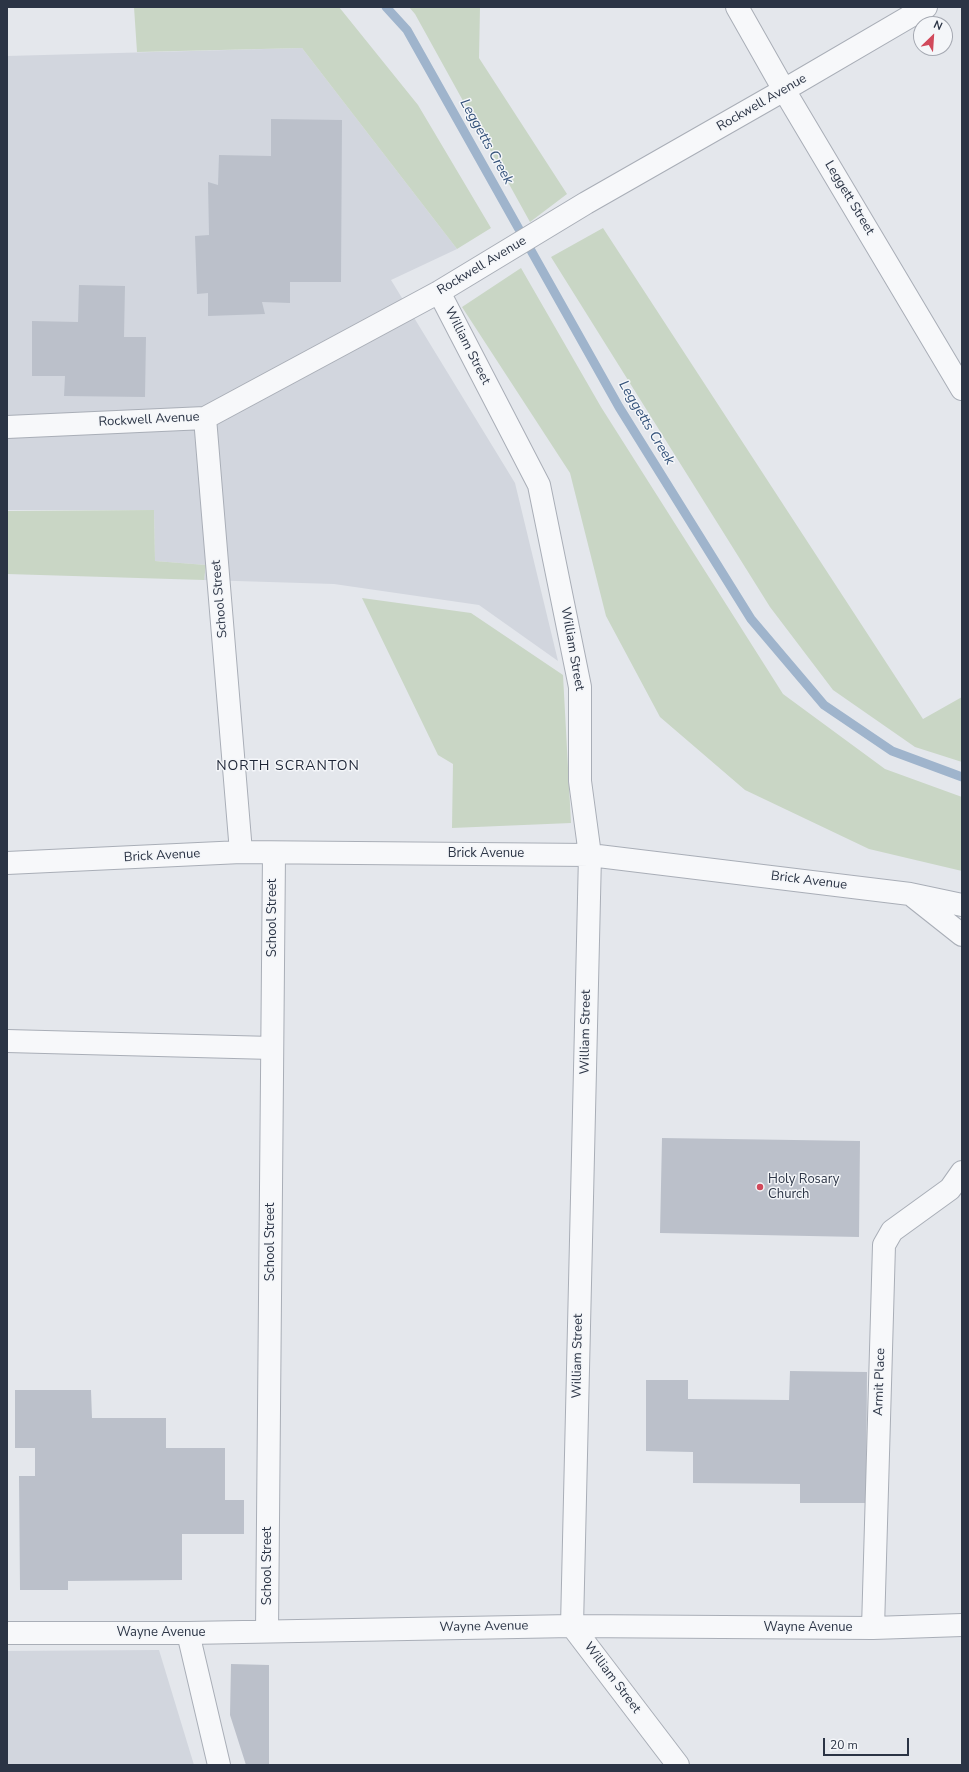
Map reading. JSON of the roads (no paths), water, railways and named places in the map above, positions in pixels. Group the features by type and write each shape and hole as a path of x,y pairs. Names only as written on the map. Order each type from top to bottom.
{"street":[{"name":"Leggett Street","path":"737,7 784,90 962,389"},
{"name":"Rockwell Avenue","path":"7,427 204,418 439,292 586,202 784,90 926,7"},
{"name":"William Street","path":"439,292 539,485 580,687 580,781 590,855 572,1626 678,1765"},
{"name":"School Street","path":"204,418 241,852"},
{"name":"Brick Avenue","path":"7,863 241,852 274,854 590,855 910,894 962,905"},
{"name":"School Street","path":"267,1631 274,854"},
{"path":"910,894 962,935"},
{"path":"7,1041 272,1048"},
{"name":"Armit Place","path":"873,1628 884,1245 892,1231 950,1189 962,1172"},
{"name":"Wayne Avenue","path":"7,1633 188,1634 267,1631 572,1626 873,1628 962,1625"},
{"path":"188,1634 219,1765"}],"waterway":[{"name":"Leggetts Creek","path":"386,7 407,30 619,407 751,619 824,705 892,751 962,777"}],"place":[{"name":"Holy Rosary Church","path":"760,1187"}],"district":[{"name":"NORTH SCRANTON","path":"288,767"}]}
